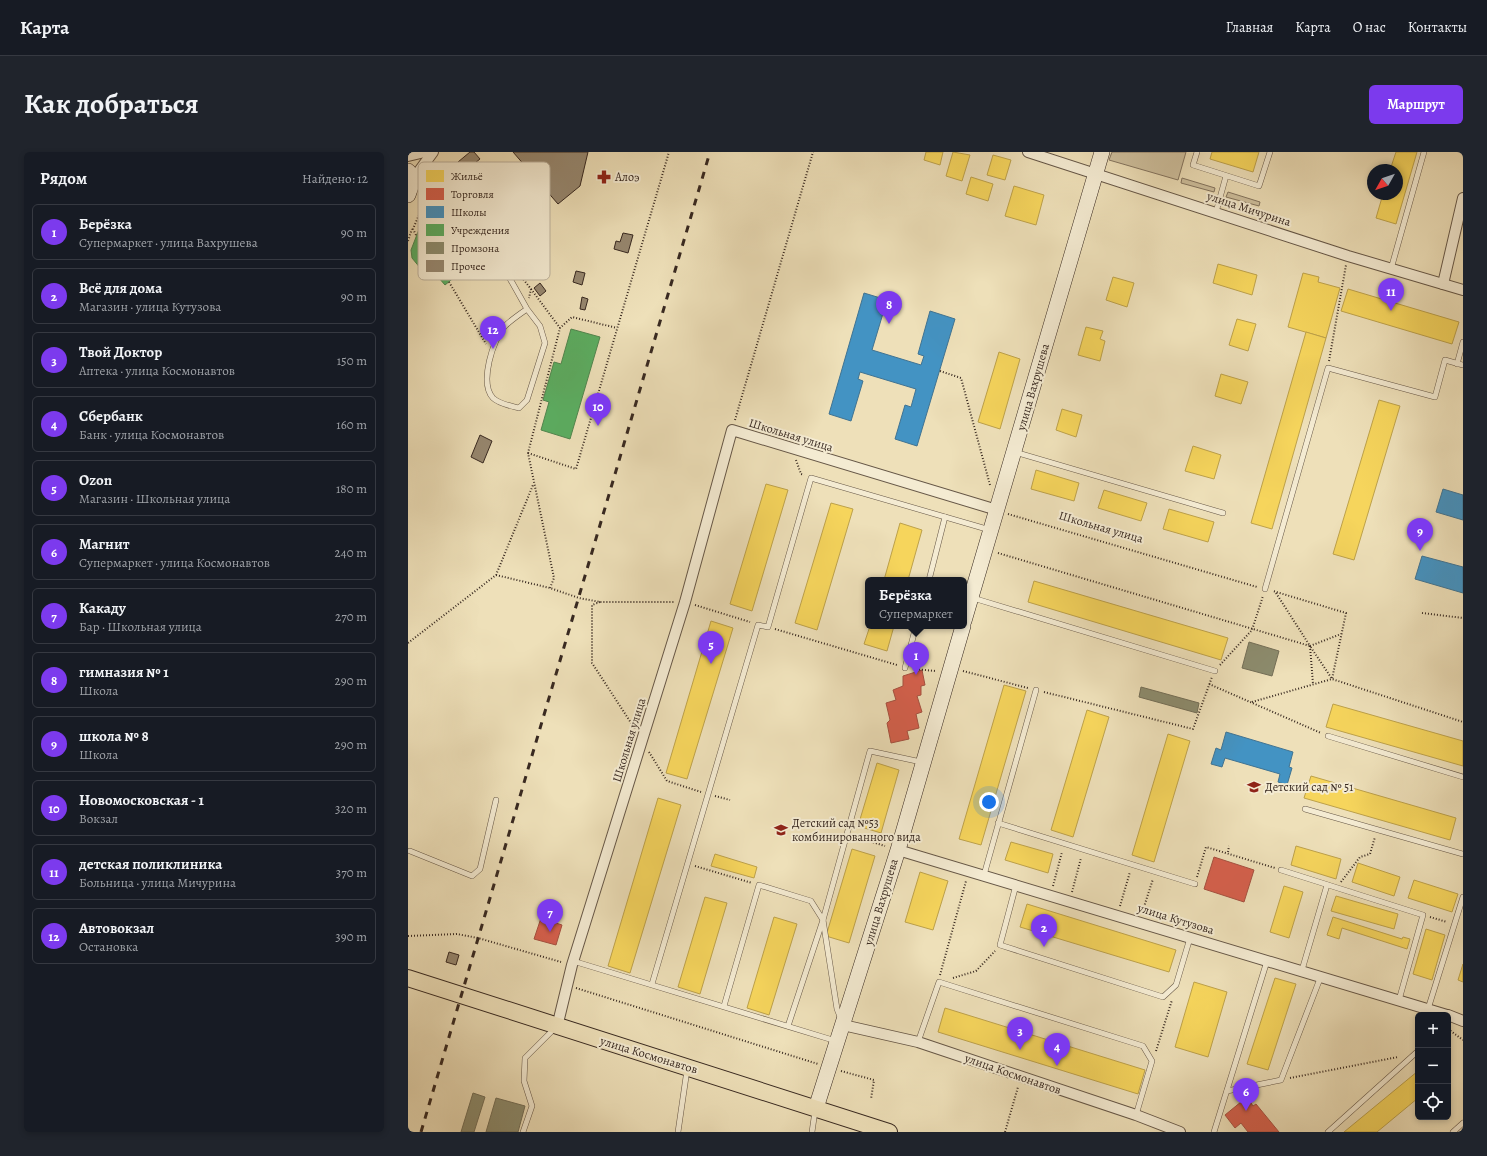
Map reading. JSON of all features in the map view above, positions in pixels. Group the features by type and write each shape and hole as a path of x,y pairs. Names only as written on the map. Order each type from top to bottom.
{"main road":[{"name":"улица Вахрушева","path":"967,611 1102,152"},
{"path":"408,195 411,174"},
{"name":"улица Вахрушева","path":"816,1108 898,850 922,762 962,629"},
{"name":"улица Космонавтов","path":"408,978 557,1027 687,1066 889,1132"}],"street":[{"path":"408,156 425,152"},
{"path":"423,162 433,152"},
{"name":"улица Мичурина","path":"1028,152 1348,256 1463,290"},
{"path":"1444,284 1463,198"},
{"name":"Школьная улица","path":"557,1027 573,963 685,602 732,430 996,510"},
{"name":"улица Кутузова","path":"898,850 1139,921 1438,1012"},
{"name":"улица Кутузова","path":"1451,1016 1463,1020"},
{"name":"улица Космонавтов","path":"843,1025 918,1042 1136,1115 1180,1132"}],"lane":[{"path":"1197,152 1193,165 1259,186 1270,152"},
{"path":"1391,269 1424,152"},
{"path":"1216,212 1226,176"},
{"path":"511,280 527,309 540,326 545,342 527,400 519,408 508,405 494,398 488,388 488,375 492,348 505,326 527,309"},
{"path":"1457,364 1463,342"},
{"path":"1265,589 1328,368 1435,397 1445,360 1463,365"},
{"path":"1014,451 1223,513"},
{"path":"652,984 758,625 768,627 810,478 991,530"},
{"path":"930,577 945,517"},
{"path":"971,597 1215,671"},
{"path":"905,668 915,629"},
{"path":"984,875 1036,690"},
{"path":"1328,736 1463,777"},
{"path":"788,1026 823,920 870,751 922,762"},
{"path":"408,853 472,876 480,869 496,800"},
{"path":"1305,809 1463,854"},
{"path":"998,823 1195,884"},
{"path":"1281,870 1423,915 1399,1000"},
{"path":"724,1006 759,885 811,901 823,920 837,1009 843,1025"},
{"path":"1016,885 1000,945 1163,996 1176,985 1191,937"},
{"path":"1302,970 1327,885"},
{"path":"1428,1009 1463,897"},
{"path":"1214,1132 1267,960"},
{"path":"573,963 652,984 837,1041"},
{"path":"1227,1091 1281,1080 1321,976"},
{"path":"918,1042 938,982 1143,1046 1152,1061 1136,1115"},
{"path":"523,1132 532,1106 524,1081 525,1058 557,1027"},
{"path":"1328,1132 1415,1054"},
{"path":"678,1132 687,1066"},
{"path":"812,1132 816,1108"},
{"path":"1453,1132 1463,1123"}],"path":[{"path":"528,454 576,469 669,152"},
{"path":"732,430 813,152"},
{"path":"408,241 418,216"},
{"path":"412,229 416,235"},
{"path":"1328,368 1348,256"},
{"path":"449,282 491,353"},
{"path":"531,289 560,328"},
{"path":"550,588 554,578 528,454 560,328 572,317 618,328"},
{"path":"940,371 961,378 990,488"},
{"path":"792,449 801,474 810,478"},
{"path":"408,643 496,574 534,484"},
{"name":"Школьная улица","path":"996,510 1346,613 1341,634"},
{"path":"985,549 1252,630 1310,646 1341,634"},
{"path":"496,574 600,602"},
{"path":"768,627 905,668 937,671 939,664 1193,729 1215,671 1252,630 1265,589"},
{"path":"1275,592 1332,679"},
{"path":"1422,613 1463,618"},
{"path":"1332,679 1341,634"},
{"path":"1310,646 1313,684"},
{"path":"1252,702 1332,679 1463,722"},
{"path":"1209,684 1328,736"},
{"path":"1337,888 1360,857 1370,854 1377,829"},
{"path":"847,834 898,850"},
{"path":"1050,895 1065,843"},
{"path":"1228,852 1229,846"},
{"path":"1195,884 1206,847 1228,852 1281,870"},
{"path":"1070,901 1083,849"},
{"path":"688,864 759,885"},
{"path":"1117,915 1133,864"},
{"path":"938,982 969,871"},
{"path":"1139,921 1155,871"},
{"path":"1423,915 1454,924"},
{"path":"408,936 456,934 478,938 573,963"},
{"path":"938,982 976,971 1000,945"},
{"path":"567,985 829,1068 874,1080 871,1099"},
{"path":"1152,1061 1176,985"},
{"path":"1451,1031 1463,1040"},
{"path":"1281,1080 1415,1053"},
{"path":"1005,1132 1021,1077"}],"shaded area":[{"path":"1112,152 1186,152 1178,180 1109,160"},
{"path":"1182,178 1215,188 1214,192 1181,183"},
{"path":"1228,192 1260,202 1259,206 1226,197"}],"building: Жильё":[{"path":"926,152 943,152 940,165 924,160"},
{"path":"953,152 970,155 962,181 946,176"},
{"path":"1212,152 1259,152 1253,172 1210,159"},
{"path":"1396,152 1417,152 1403,200 1403,164 1392,164"},
{"path":"993,155 1011,160 1005,180 987,175"},
{"path":"971,177 993,184 988,201 966,194"},
{"path":"1014,186 1044,195 1036,225 1005,216"},
{"path":"1381,200 1403,200 1396,224 1376,218"},
{"path":"1218,264 1257,275 1252,295 1213,283"},
{"path":"1303,273 1319,277 1318,282 1340,288 1326,338 1288,327"},
{"path":"1113,277 1134,283 1127,307 1106,300"},
{"path":"1348,289 1459,322 1452,344 1341,311"},
{"path":"1237,319 1256,324 1248,351 1229,345"},
{"path":"1086,327 1103,331 1100,339 1105,341 1100,361 1078,355"},
{"path":"1306,332 1326,338 1272,529 1251,523"},
{"path":"999,352 1020,359 1000,429 978,422"},
{"path":"1221,374 1248,382 1241,404 1215,396"},
{"path":"1379,400 1400,406 1354,560 1333,554"},
{"path":"1062,409 1082,415 1076,437 1056,430"},
{"path":"1193,446 1221,455 1214,479 1185,471"},
{"path":"1036,470 1079,483 1074,501 1031,489"},
{"path":"766,484 788,490 752,611 730,604"},
{"path":"1104,490 1147,503 1141,521 1098,508"},
{"path":"831,503 853,509 817,630 795,623"},
{"path":"1169,509 1214,522 1208,542 1163,529"},
{"path":"900,523 922,530 909,577 885,577"},
{"path":"1034,581 1228,638 1221,660 1028,602"},
{"path":"711,621 733,628 687,779 666,773"},
{"path":"869,629 893,629 887,651 864,644"},
{"path":"1004,685 1026,691 981,845 959,839"},
{"path":"1333,704 1463,741 1463,766 1326,727"},
{"path":"1087,710 1109,717 1073,837 1051,830"},
{"path":"1168,734 1190,741 1154,862 1132,855"},
{"path":"877,763 899,770 881,833 858,826"},
{"path":"1311,776 1456,818 1450,840 1304,798"},
{"path":"658,798 681,805 630,973 608,966"},
{"path":"1011,842 1053,854 1048,873 1005,860"},
{"path":"1296,846 1341,859 1336,879 1291,865"},
{"path":"852,849 875,856 849,943 826,936"},
{"path":"715,854 757,867 754,878 711,866"},
{"path":"1358,863 1400,877 1394,896 1352,882"},
{"path":"920,872 948,881 933,930 905,922"},
{"path":"1414,880 1458,894 1452,912 1408,898"},
{"path":"1284,886 1303,892 1289,938 1270,932"},
{"path":"1336,896 1398,914 1394,929 1331,911"},
{"path":"705,897 727,903 700,994 678,987"},
{"path":"1027,904 1176,950 1169,972 1020,927"},
{"path":"774,917 797,924 769,1015 747,1008"},
{"path":"1333,917 1402,939 1403,937 1410,939 1407,949 1342,928 1339,939 1327,935"},
{"path":"1426,929 1445,935 1432,980 1413,974"},
{"path":"1463,964 1463,982 1458,980"},
{"path":"1275,978 1296,984 1268,1070 1247,1064"},
{"path":"1194,982 1227,992 1208,1057 1175,1047"},
{"path":"945,1008 1145,1070 1138,1094 938,1032"},
{"path":"1415,1073 1415,1100 1377,1132 1344,1132"}],"building: Торговля":[{"path":"922,670 925,685 921,686 921,695 917,696 922,712 916,714 919,728 907,731 909,739 891,743 887,723 890,720 886,703 896,700 893,690 903,686 903,676"},
{"path":"1214,857 1254,870 1244,902 1204,889"},
{"path":"541,918 562,925 556,945 534,939"},
{"path":"1247,1097 1253,1106 1256,1104 1279,1132 1248,1132 1241,1123 1235,1128 1225,1115"}],"building: Школы":[{"path":"864,293 887,300 872,350 921,365 924,356 918,354 930,311 955,319 917,446 895,439 905,405 911,407 916,389 860,372 858,379 863,381 851,421 829,414"},
{"path":"1443,489 1463,495 1463,520 1436,512"},
{"path":"1422,556 1463,567 1463,593 1415,579"},
{"path":"1226,732 1293,752 1289,767 1292,768 1287,785 1278,782 1280,774 1225,758 1222,767 1211,764 1216,748 1221,750"}],"building: Учреждения":[{"path":"418,232 418,265 412,258 411,250"},
{"path":"441,280 451,280 445,285"},
{"path":"571,329 600,337 570,439 541,430 549,402 543,400 554,362 561,364"}],"building: Промзона":[{"path":"1249,642 1279,651 1272,676 1242,668"},
{"path":"1141,687 1199,703 1197,713 1139,697"},
{"path":"473,1093 485,1097 474,1132 461,1132"},
{"path":"496,1098 525,1106 518,1132 486,1132"}],"building: Прочее":[{"path":"470,152 474,152 480,159 476,162 458,162"},
{"path":"513,152 588,152 580,186 558,204 550,195 550,162 522,162"},
{"path":"623,233 633,235 628,253 614,249 616,241 620,242"},
{"path":"576,271 585,273 582,285 573,282"},
{"path":"540,283 546,291 540,296 534,288"},
{"path":"582,297 588,299 585,310 580,309"},
{"path":"480,435 492,441 483,463 471,457"},
{"path":"449,952 459,955 456,965 446,962"}],"railway":[{"path":"421,1132 710,152"}],"place":[{"name":"Алоэ","path":"604,177"},
{"name":"детская поликлиника","path":"1391,311"},
{"name":"гимназия № 1","path":"889,324"},
{"name":"Автовокзал","path":"493,349"},
{"name":"Новомосковская - 1","path":"598,426"},
{"name":"школа № 8","path":"1420,551"},
{"name":"Ozon","path":"711,664"},
{"name":"Берёзка","path":"916,675"},
{"name":"Детский сад № 51","path":"1254,787"},
{"name":"Детский сад №53 комбинированного вида","path":"781,830"},
{"name":"Какаду","path":"550,932"},
{"name":"Всё для дома","path":"1044,947"},
{"name":"Твой Доктор","path":"1020,1050"},
{"name":"Сбербанк","path":"1057,1066"},
{"name":"Магнит","path":"1246,1111"}]}
